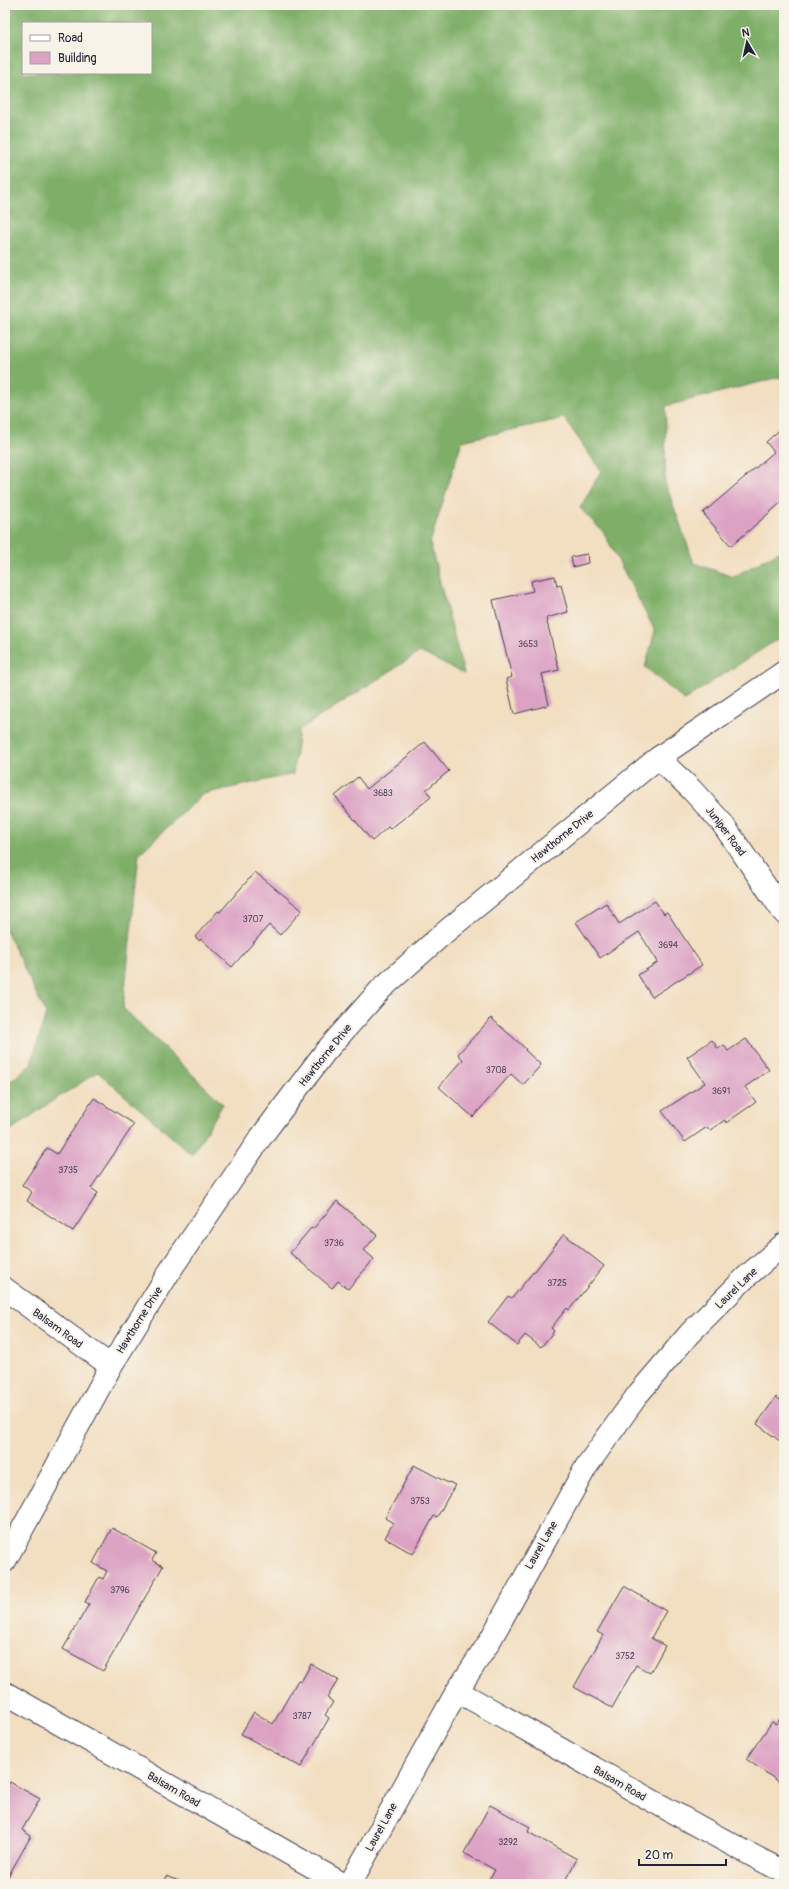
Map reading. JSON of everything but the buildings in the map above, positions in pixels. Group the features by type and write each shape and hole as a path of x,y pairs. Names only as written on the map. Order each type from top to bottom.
{"street":[{"name":"Hawthorne Drive","path":"5,1561 111,1366 173,1266 261,1137 325,1052 381,989 444,933 658,758 784,672"},
{"name":"Juniper Road","path":"658,758 692,789 722,823 784,913"},
{"name":"Laurel Lane","path":"350,1884 457,1692 488,1644 586,1467 639,1393 690,1333 746,1277 784,1244"},
{"name":"Balsam Road","path":"5,1290 111,1366"},
{"name":"Balsam Road","path":"457,1692 550,1742 695,1826 784,1872"},
{"name":"Balsam Road","path":"5,1693 343,1884"}],"green space":[{"path":"5,5 784,5 784,376 666,406 665,482 694,563 733,577 784,549 784,635 684,700 645,667 655,631 604,533 580,508 601,471 564,418 462,441 430,543 464,674 420,652 299,730 293,774 203,794 139,854 123,1008 223,1104 192,1155 98,1072 5,1134 5,1086 31,1064 46,1014 5,928"}]}
